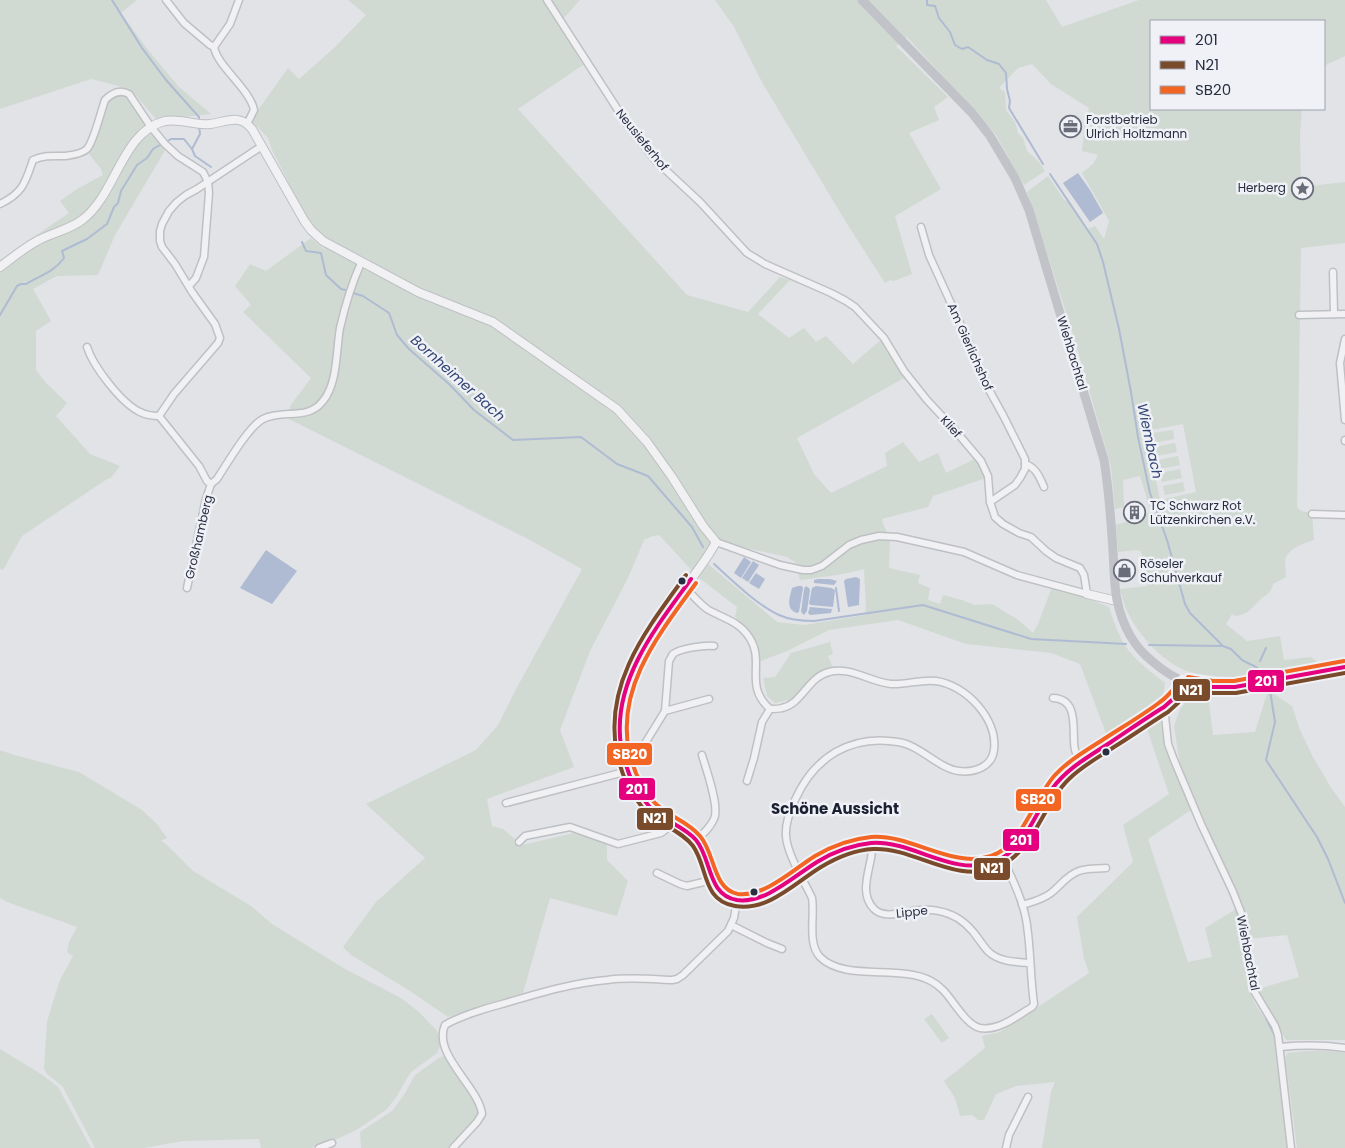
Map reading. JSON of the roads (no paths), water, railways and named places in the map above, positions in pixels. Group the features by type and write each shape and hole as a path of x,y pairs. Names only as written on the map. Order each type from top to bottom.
{"main road":[{"name":"Wiehbachtal","path":"862,0 972,112 986,130 1019,185 1029,210 1104,460 1108,486 1117,601 1131,638 1140,650 1155,664 1187,683"},
{"path":"1187,683 1213,687 1235,687 1345,667"}],"street":[{"path":"166,0 184,23 214,47 220,59 249,98 254,106 253,114 247,124"},
{"path":"214,47 230,24 239,0"},
{"name":"Neusieferhof","path":"547,0 627,124 656,161 700,202 747,254 786,274"},
{"path":"0,204 12,199 23,187 33,160 40,157 66,156 86,150 91,143 105,100 116,92 124,91 130,94 151,127 165,144 178,156 203,172 208,182 209,193 204,257 196,278 189,286"},
{"path":"0,267 24,248 48,235 74,225 91,212 105,194 134,143 151,127 171,120 203,124 233,119 241,120 252,129 297,209 311,230 323,241 418,292 493,322 617,410 647,442 703,526 716,542 780,565 811,570 822,566 849,544 879,536 897,537 964,552 1017,575 1117,601"},
{"path":"86,347 94,364 130,406 149,416 158,416 174,394 218,343 220,338 215,324 162,247 160,231 162,224 176,202 262,146"},
{"name":"Am Gierlichshof","path":"921,227 932,262 988,388 1026,464 1034,469 1044,487"},
{"path":"212,484 250,431 264,419 272,416 308,412 318,407 324,401 329,392 333,377 346,303 361,263"},
{"path":"1333,272 1334,314"},
{"name":"Klief","path":"786,274 831,293 855,307 884,338 904,371 981,462 988,476 990,502 995,517 1003,524 1030,537 1056,558 1080,568 1084,575 1087,594"},
{"path":"1299,315 1345,314"},
{"path":"1345,340 1340,363 1345,420"},
{"name":"Großhamberg","path":"158,416 199,466 207,481 212,484 206,499 187,588"},
{"path":"990,502 1015,485 1024,472 1026,464"},
{"path":"1312,514 1345,515"},
{"path":"716,542 650,638 630,675 620,720 620,746 634,785 650,808 691,834 705,854 715,886 728,898 737,900 758,898 828,856 855,846 872,843 896,844 915,849 942,860 968,866 986,864 1002,858 1020,842 1052,788 1064,774 1080,761 1164,707 1187,683"},
{"path":"685,588 701,605 715,614 733,621 746,632 753,643 755,651 758,694 762,702 770,709 792,704 816,678 830,671 850,672 892,684 922,680 938,681 959,688 974,702 988,723 994,737 994,753 990,761 979,769 969,771 958,771 946,767 910,746 900,742 885,740 854,744 840,749 817,766 803,784 789,812 786,836 788,848 812,898 813,941 815,950 820,957 838,968 909,974 929,980 942,989 969,1022 975,1026 986,1028 1002,1025 1034,1004 1026,918 1002,858"},
{"path":"626,763 636,758 665,711 669,661 672,656 677,652 688,649 707,645 714,646"},
{"path":"1053,698 1064,700 1071,711 1074,725 1074,748 1080,761"},
{"path":"665,711 709,699"},
{"name":"Wiehbachtal","path":"1164,707 1168,744 1190,800 1242,915 1254,991 1278,1034 1291,1148"},
{"path":"747,782 762,722 770,709"},
{"path":"696,840 709,828 715,818 716,806 702,755"},
{"path":"506,803 628,772"},
{"path":"519,842 525,836 570,826 618,844 661,833 671,823"},
{"name":"Lippe","path":"872,843 866,896 876,911 884,914 933,909 950,914 962,920 970,927 989,953 1000,959 1012,962 1030,963"},
{"path":"1022,905 1045,897 1072,874 1090,869 1106,868"},
{"path":"657,873 687,886 712,880"},
{"path":"452,1148 478,1122 482,1114 478,1102 449,1057 442,1037 443,1028 447,1024 486,1008 579,984 608,979 677,979 728,931 734,918 737,900"},
{"path":"731,925 782,949"},
{"path":"1280,1047 1331,1046 1345,1048"},
{"path":"1006,1148 1009,1135 1028,1096"},
{"path":"319,1148 332,1143"}],"water":[{"path":"1078,173 1103,213 1090,222 1063,183"},
{"path":"266,550 297,571 272,604 240,588"},
{"path":"744,557 751,562 741,578 734,573"},
{"path":"753,561 759,565 748,582 742,578"},
{"path":"756,573 765,579 759,589 749,583"},
{"path":"856,577 860,579 859,605 848,607 844,581"},
{"path":"814,580 837,581 834,585 814,583"},
{"path":"798,586 803,588 799,612 797,613 791,609 789,602 792,588"},
{"path":"806,586 810,590 807,611 804,615 801,612"},
{"path":"816,586 835,590 833,607 809,604 812,588"},
{"path":"810,607 832,609 831,613 810,615 808,613"}],"waterway":[{"name":"Bornheimer Bach","path":"112,0 142,48 166,80 199,117 199,121"},
{"name":"Wiembach","path":"927,0 927,5 935,6 939,18 950,32 955,45 962,49 968,47 987,60 999,64 1006,73 1010,101 1009,108 1043,164"},
{"name":"Bornheimer Bach","path":"199,126 200,134 192,149 195,156 211,167"},
{"path":"166,142 171,139 184,139 192,149"},
{"path":"0,315 17,286 26,284 51,270 64,258 62,251 87,239 107,224 114,207 118,203 121,191 137,165 147,158 153,149 160,145"},
{"name":"Wiembach","path":"1050,174 1097,244 1103,262 1119,329 1150,493 1167,540 1185,604 1190,613 1223,646 1231,649 1242,660 1256,667 1268,679"},
{"name":"Bornheimer Bach","path":"302,242 306,251 321,253 326,275 341,289 345,290"},
{"name":"Bornheimer Bach","path":"353,293 363,296 389,313 397,335 409,349 449,384 474,410 513,440 581,437 617,464 648,476 692,527 703,547"},
{"path":"714,564 762,605 779,615 792,619 814,621 923,605 1031,639 1126,644"},
{"path":"836,588 839,611"},
{"path":"1149,645 1222,646"},
{"path":"1260,661 1266,648"},
{"name":"Wiembach","path":"1269,684 1275,722 1266,760 1317,837 1328,859 1345,903"},
{"path":"1266,1018 1274,1034"},
{"path":"1278,1061 1286,1128"}],"place":[{"name":"Forstbetrieb Ulrich Holtzmann","path":"1070,127"},
{"name":"Herberg","path":"1302,188"},
{"name":"TC Schwarz Rot Lützenkirchen e.V.","path":"1134,513"},
{"name":"Röseler Schuhverkauf","path":"1124,571"}],"district":[{"name":"Schöne Aussicht","path":"835,809"}]}
